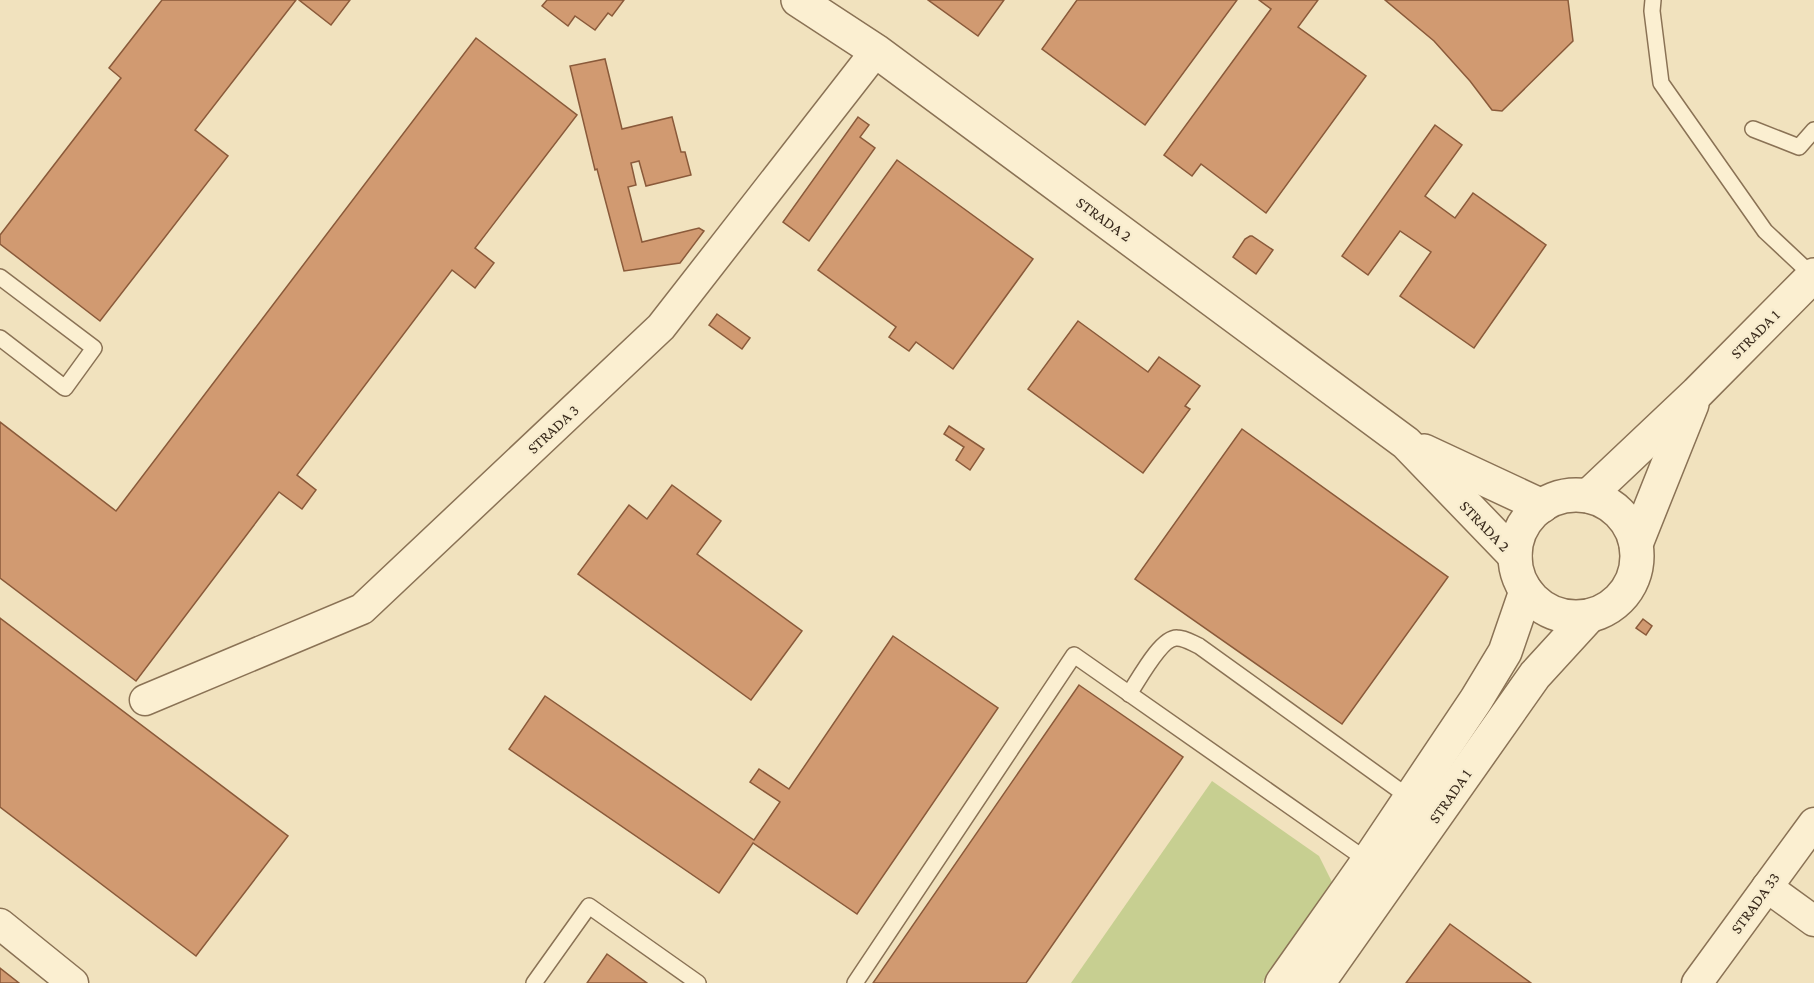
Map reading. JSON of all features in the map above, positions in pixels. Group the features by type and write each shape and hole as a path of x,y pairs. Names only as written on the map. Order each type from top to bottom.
{"street":[{"name":"STRADA 2","path":"798,0 876,51 1406,443 1515,556"},
{"name":"STRADA 3","path":"145,700 362,609 661,327 876,51"},
{"name":"STRADA 1","path":"1588,496 1697,393 1814,276"},
{"name":"STRADA 1","path":"1636,544 1697,393"},
{"name":"STRADA 2","path":"1406,443 1542,506"},
{"path":"1564,496 1588,496 1614,508 1624,519 1632,531 1638,556 1633,580 1620,600 1611,607 1589,616 1571,617 1553,613 1533,600 1526,591 1516,569 1515,556 1522,528 1531,515 1552,500 1564,496"},
{"name":"STRADA 1","path":"1282,983 1368,861 1476,700 1505,652 1526,591"},
{"name":"STRADA 1","path":"1318,983 1535,675 1589,616"},
{"name":"STRADA 33","path":"1697,983 1814,823"},
{"path":"1767,886 1814,921"},
{"path":"0,924 73,983"}],"lane":[{"path":"1653,0 1652,11 1661,83 1765,231 1814,276"},
{"path":"1753,129 1799,147 1814,130"},
{"path":"0,277 94,348 65,388 0,338"},
{"path":"1129,694 1165,642 1175,638 1188,640 1410,798"},
{"path":"855,983 1074,655 1368,861"},
{"path":"534,983 589,906 698,983"}],"green space":[{"path":"1212,781 1319,856 1332,882 1262,983 1071,983"}],"building":[{"path":"162,0 296,0 195,130 228,156 100,321 0,244 0,235 121,78 109,68"},
{"path":"299,0 350,0 331,25"},
{"path":"547,0 624,0 612,16 608,13 595,30 575,16 568,26 542,6"},
{"path":"928,0 1004,0 978,36"},
{"path":"1077,0 1237,0 1145,125 1042,49"},
{"path":"1259,0 1318,0 1298,27 1366,76 1266,213 1201,164 1192,176 1164,155 1271,9"},
{"path":"1385,0 1568,0 1573,41 1502,111 1492,110 1470,81 1434,41"},
{"path":"476,38 577,115 475,248 494,263 475,288 452,270 297,475 316,490 302,509 279,492 136,681 0,578 0,422 116,511"},
{"path":"605,59 622,129 672,117 681,152 685,152 691,175 646,186 639,161 631,163 636,185 628,187 642,242 699,228 704,231 680,263 624,271 597,169 595,170 570,66"},
{"path":"858,117 869,125 860,137 875,148 809,241 783,222"},
{"path":"1435,125 1462,145 1425,196 1455,218 1473,193 1546,245 1474,348 1400,296 1431,252 1400,231 1368,275 1342,256"},
{"path":"897,160 1033,259 953,369 916,342 909,351 889,337 896,327 818,270"},
{"path":"1250,236 1273,250 1256,274 1233,257 1245,239"},
{"path":"717,314 750,338 742,349 709,325"},
{"path":"1078,321 1148,372 1159,357 1200,386 1185,406 1190,409 1143,473 1028,389"},
{"path":"949,426 984,449 970,470 956,460 964,447 944,434"},
{"path":"1242,429 1448,577 1342,724 1135,579"},
{"path":"672,485 721,521 697,554 802,631 751,700 578,574 629,505 647,519"},
{"path":"0,618 288,836 196,956 0,807"},
{"path":"1643,619 1652,626 1646,635 1636,628"},
{"path":"893,636 998,708 857,914 753,843 719,893 509,749 545,696 754,840 780,802 750,782 759,769 789,789"},
{"path":"1079,685 1183,757 1026,983 873,983"},
{"path":"1450,924 1531,983 1406,983"},
{"path":"607,954 647,983 587,983"},
{"path":"0,968 19,983 0,983"}]}
